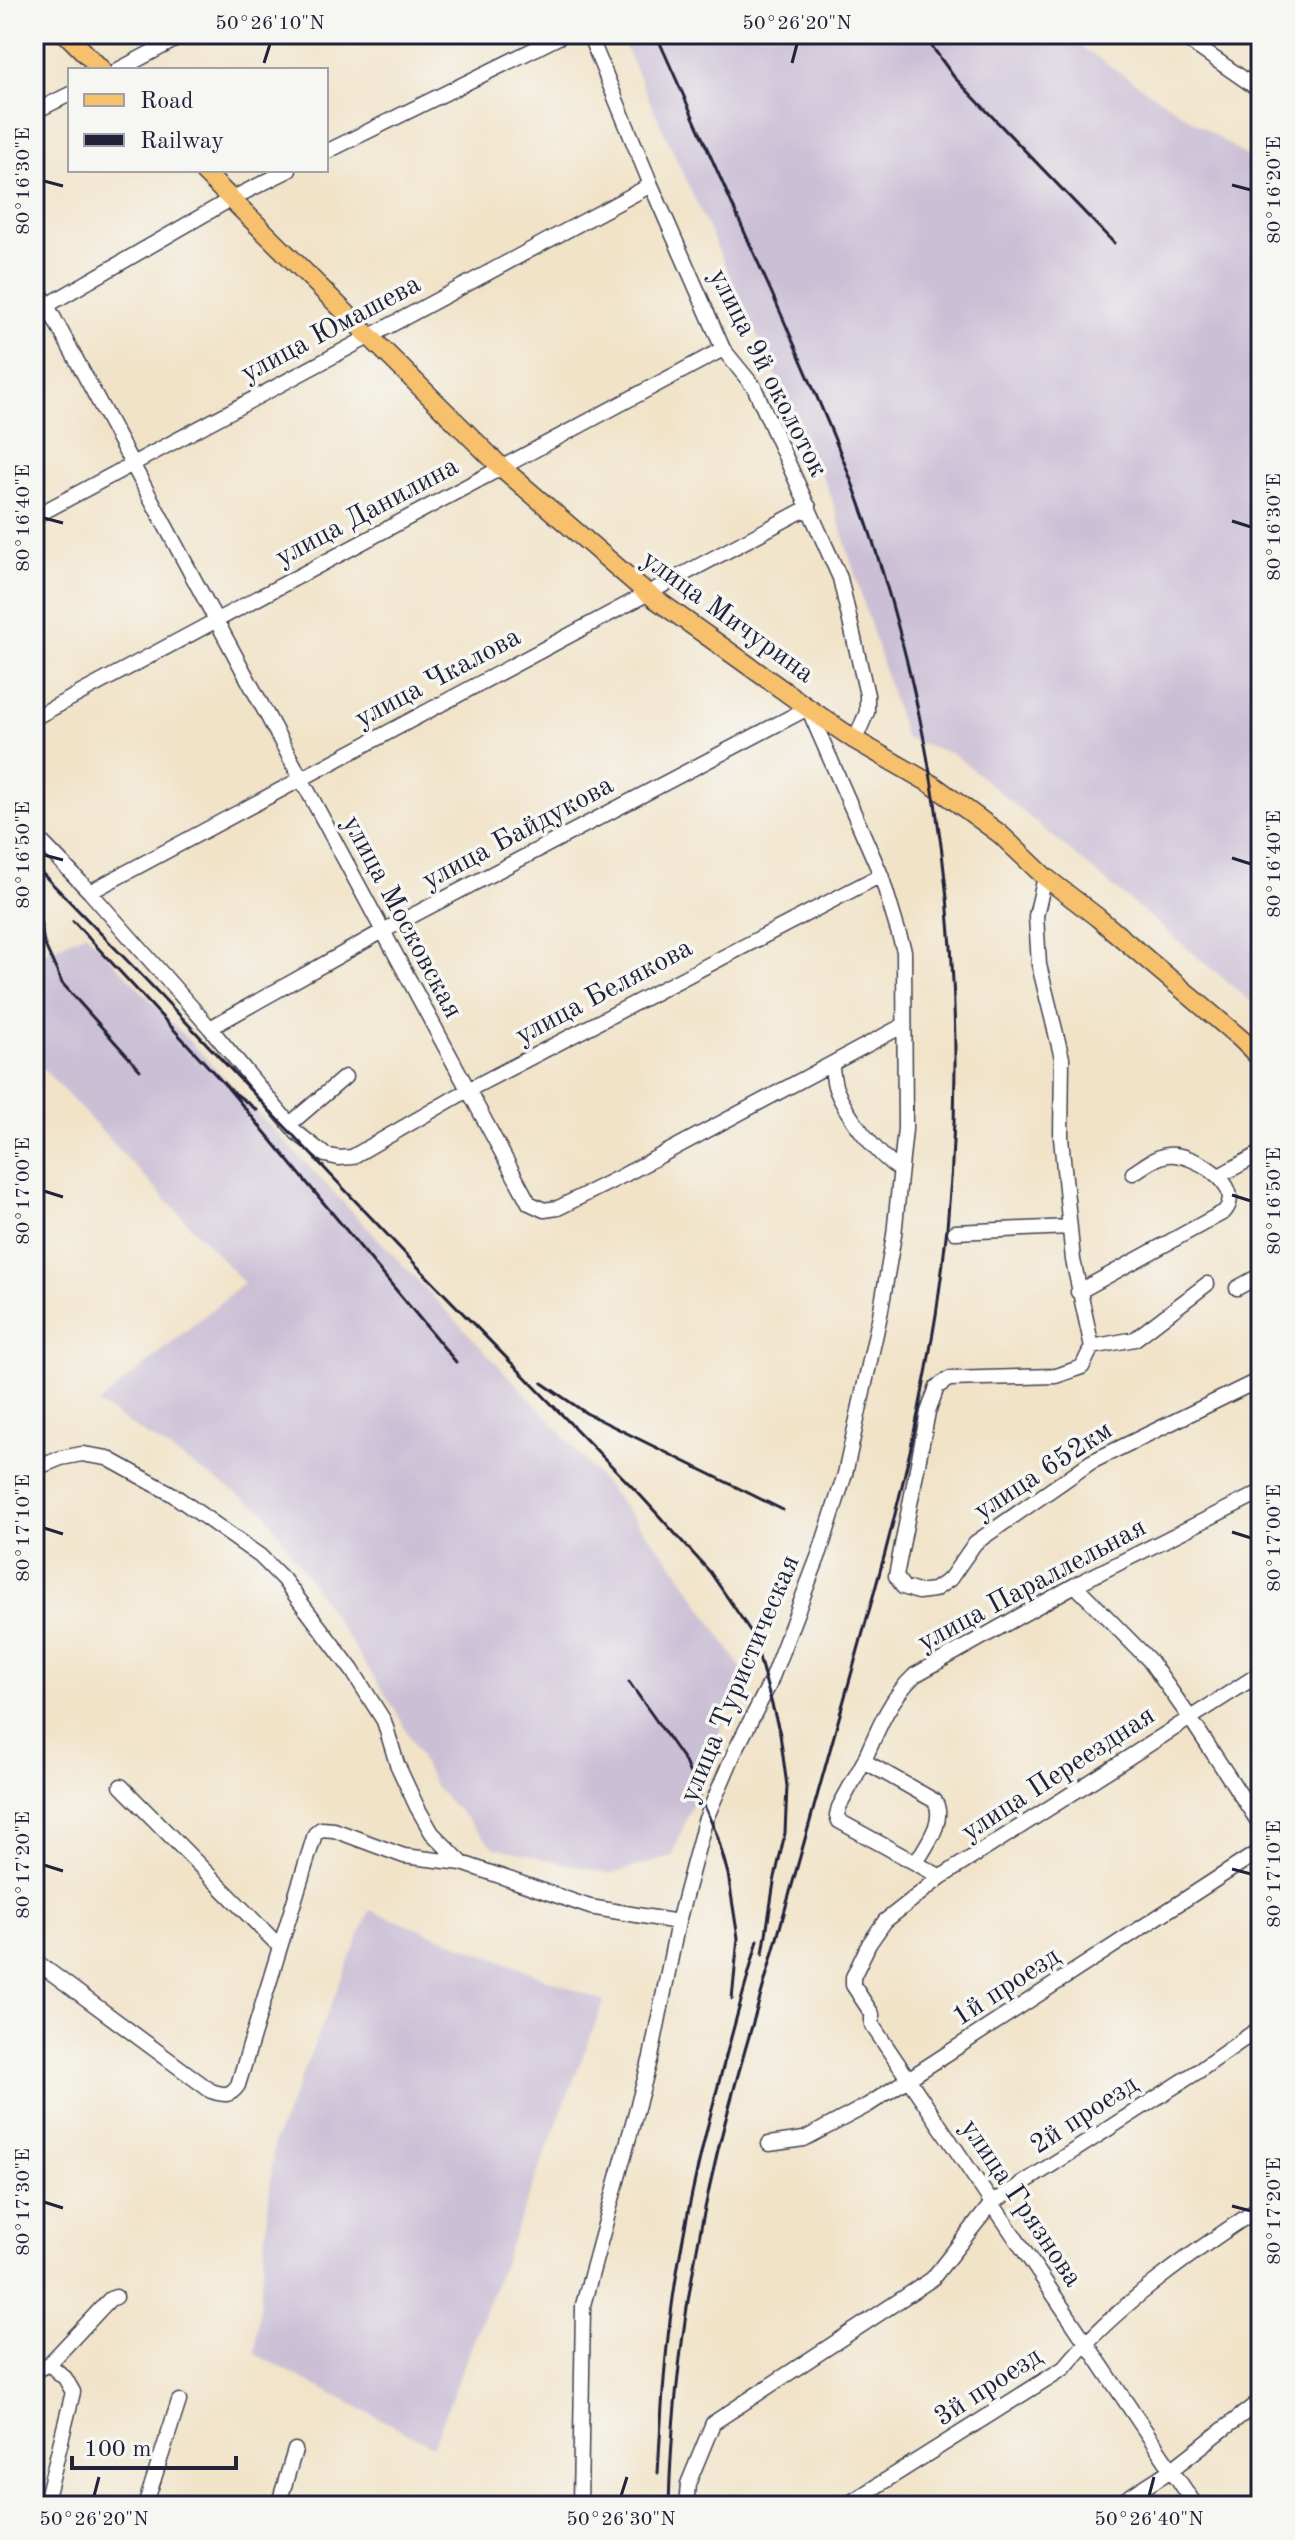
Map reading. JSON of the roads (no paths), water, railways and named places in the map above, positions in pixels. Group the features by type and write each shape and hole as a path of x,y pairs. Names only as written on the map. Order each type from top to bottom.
{"main road":[{"path":"66,34 100,68"},
{"name":"улица Мичурина","path":"204,172 501,467 647,593 808,708 855,740 933,785 1000,834 1045,877 1097,917 1261,1059"}],"street":[{"path":"122,68 186,34"},
{"path":"328,151 565,34"},
{"name":"улица 9й околоток","path":"589,34 723,349 754,387 840,578 867,695 867,712 855,740"},
{"path":"1179,34 1261,91"},
{"path":"34,112 68,95"},
{"path":"40,310 231,199 285,172"},
{"name":"улица Юмашева","path":"34,517 651,185"},
{"name":"улица Московская","path":"34,281 40,310 133,464 529,1203 544,1210 558,1208 904,1025"},
{"name":"улица Данилина","path":"34,718 723,349"},
{"name":"улица Чкалова","path":"90,892 809,507"},
{"name":"улица Туристическая","path":"580,2506 583,2305 651,2057 678,1922 705,1821 735,1751 769,1685 820,1552 845,1474 894,1235 905,1129 904,951 881,875 808,708"},
{"name":"улица Байдукова","path":"210,1028 383,931 808,708"},
{"path":"34,834 90,892 290,1124 345,1077"},
{"name":"улица Белякова","path":"290,1124 325,1155 352,1157 468,1090 881,875"},
{"path":"1045,877 1036,916 1039,965 1062,1058 1061,1138 1070,1227 1078,1292 1092,1347 1135,1339 1207,1284"},
{"path":"831,1064 838,1093 876,1150 900,1170"},
{"path":"1219,1176 1261,1153"},
{"path":"1078,1292 1224,1212 1229,1206 1230,1195 1219,1176 1179,1155 1164,1154 1133,1173"},
{"path":"955,1232 1070,1227"},
{"path":"1237,1288 1261,1275"},
{"name":"улица 652км","path":"1092,1347 1082,1367 1056,1376 949,1379 937,1387 928,1412 896,1576 903,1587 918,1592 934,1590 950,1579 975,1543 1091,1462 1261,1379"},
{"path":"34,1469 61,1458 82,1454 107,1458 172,1494 260,1556 283,1579 352,1670 384,1721 397,1764 417,1807 432,1833 462,1863"},
{"name":"улица Параллельная","path":"916,1863 839,1821 837,1815 900,1688 915,1675 1075,1585 1261,1492"},
{"path":"1075,1585 1149,1660 1261,1826"},
{"name":"улица Переездная","path":"885,1921 941,1877 1261,1673"},
{"path":"864,1761 935,1801 939,1807 939,1820 916,1863 941,1877"},
{"path":"121,1786 280,1947"},
{"path":"34,1960 211,2091 226,2095 238,2085 315,1834 321,1829 334,1830 404,1856 462,1863 590,1907 678,1922"},
{"name":"1й проезд","path":"769,2144 804,2139 868,2105 1261,1850"},
{"name":"улица Грязнова","path":"885,1921 869,1944 853,1977 853,1985 872,2014 872,2025 1196,2506"},
{"name":"2й проезд","path":"686,2506 688,2484 713,2423 932,2279 992,2203 1200,2070 1261,2027"},
{"name":"3й проезд","path":"845,2506 1064,2368 1086,2341 1165,2275 1261,2207"},
{"path":"34,2371 49,2364 110,2299 116,2297"},
{"path":"45,2506 73,2392 65,2378 49,2364"},
{"path":"1115,2506 1171,2470 1261,2400"},
{"path":"145,2506 179,2401"},
{"path":"278,2506 295,2450"}],"railway":[{"path":"656,34 818,400 873,542 902,642 925,744 941,848 951,952 955,1056 952,1161 943,1265 922,1396 882,1565 718,2150 691,2282 678,2371 669,2506"},
{"path":"923,34 954,77 1114,243"},
{"path":"34,865 641,1496 710,1572 753,1635 780,1734 787,1786 785,1833 763,1954"},
{"path":"34,885 44,943 62,983 140,1070"},
{"path":"73,921 228,1088"},
{"path":"257,1110 228,1088 456,1362"},
{"path":"542,1383 586,1413 783,1510"},
{"path":"629,1682 684,1760 717,1835 728,1874 738,1938 732,1999"},
{"path":"658,2473 668,2340 686,2224 707,2129 758,1940"}]}
